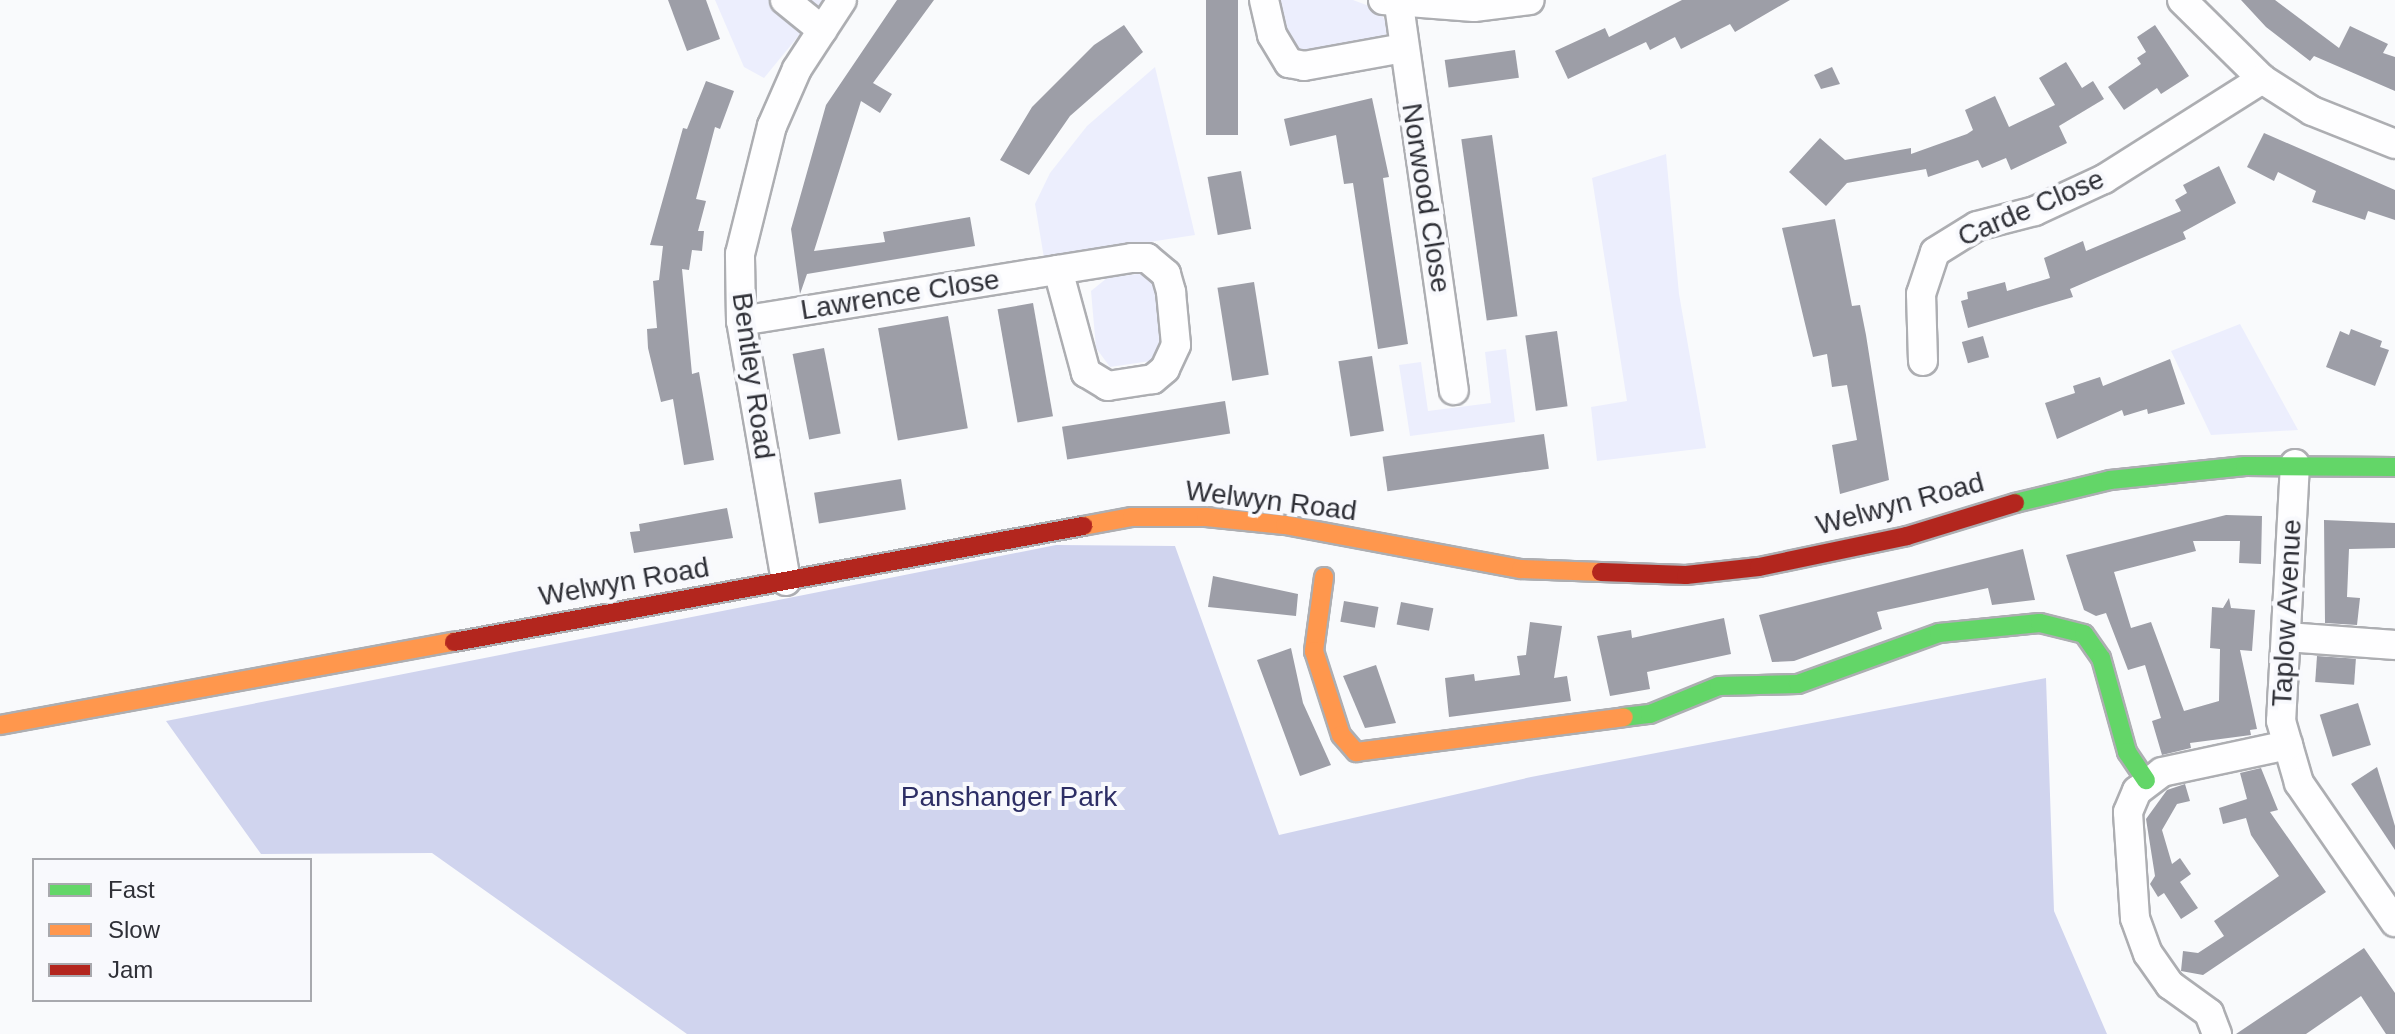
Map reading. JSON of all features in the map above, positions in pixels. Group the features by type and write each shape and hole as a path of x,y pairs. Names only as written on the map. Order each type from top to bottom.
{"main road":[{"name":"Welwyn Road","path":"0,725 1132,517 1206,517 1285,525 1521,569 1686,575 1759,567 1907,536 2040,495 2110,480 2295,464 2395,467"},
{"path":"1324,577 1314,651 1324,694 1341,735 1356,752 1650,714 1719,686 1798,684 1939,633 2040,623 2084,634 2093,646 2110,677 2127,752 2146,780"}],"street":[{"path":"785,0 822,30"},
{"name":"Bentley Road","path":"786,581 741,321 740,254 759,166 786,90 842,0"},
{"path":"1264,0 1272,35 1289,63 1304,66 1403,48"},
{"path":"1391,3 1474,7 1530,0"},
{"path":"2182,0 2262,79 2312,111 2395,144"},
{"name":"Norwood Close","path":"1391,3 1403,48 1454,390"},
{"name":"Carde Close","path":"1923,361 1921,294 1935,252 1977,226 2035,211 2104,179 2262,79"},
{"name":"Lawrence Close","path":"741,321 1132,258 1158,264 1171,292 1176,345 1165,369 1153,379 1108,386 1086,373 1058,270"},
{"name":"Taplow Avenue","path":"2295,464 2281,721 2299,783 2395,922"},
{"path":"2287,637 2395,645"},
{"path":"2217,1034 2209,1013 2170,985 2148,954 2135,918 2128,812 2146,780 2197,761 2288,745"}],"shaded area":[{"path":"715,0 828,0 764,78 744,67"},
{"path":"1277,0 1353,0 1377,9 1387,23 1386,43 1302,56 1287,42"},
{"path":"1155,67 1195,235 1044,258 1035,204 1050,173 1087,126"},
{"path":"1666,154 1679,294 1706,448 1597,461 1591,407 1627,401 1592,178"},
{"path":"1145,273 1155,280 1167,343 1157,360 1110,367 1096,348 1091,291 1107,278"},
{"path":"2240,324 2298,430 2211,435 2171,351"},
{"path":"1506,349 1515,422 1410,436 1399,365 1421,362 1428,411 1491,403 1485,352"}],"green space":[{"name":"Panshanger Park","path":"1056,545 1175,546 1279,835 1531,777 2046,678 2054,911 2107,1034 687,1034 432,853 261,854 166,721"}],"building":[{"path":"668,0 706,0 720,39 687,51"},
{"path":"897,0 934,0 873,83 892,94 880,113 861,101 814,251 885,242 883,232 970,217 975,246 807,274 800,294 791,229 826,105"},
{"path":"1206,0 1238,0 1238,135 1206,135"},
{"path":"1682,0 1790,0 1735,32 1730,24 1681,49 1675,37 1650,50 1646,42 1568,79 1555,51 1605,28 1609,37"},
{"path":"2241,0 2275,0 2339,48 2350,26 2388,44 2383,53 2395,57 2395,91 2314,56 2310,61 2266,27"},
{"path":"1124,25 1143,52 1070,116 1029,175 1000,160 1032,107 1094,45"},
{"path":"2155,25 2189,76 2161,94 2157,88 2124,110 2108,87 2141,64 2137,58 2146,52 2137,37"},
{"path":"1515,50 1519,78 1449,88 1445,60"},
{"path":"2066,62 2082,88 2093,81 2104,99 2059,126 2067,143 2011,170 2006,158 1982,168 1978,160 1928,177 1926,169 1847,183 1826,206 1789,172 1820,138 1845,160 1911,148 1911,154 1967,134 1973,130 1965,110 1995,96 2009,127 2055,105 2039,78"},
{"path":"1832,67 1840,84 1821,89 1814,75"},
{"path":"706,81 734,91 720,129 715,127 696,199 706,201 698,231 704,231 702,251 692,250 689,270 682,269 692,374 699,372 714,460 684,465 673,399 661,402 648,348 647,329 657,328 653,281 659,280 663,246 650,245 683,128 687,129"},
{"path":"1372,98 1389,177 1383,178 1408,344 1378,349 1353,183 1344,184 1336,135 1290,146 1284,119"},
{"path":"2264,133 2395,190 2395,220 2368,211 2365,220 2312,202 2316,191 2278,172 2274,181 2247,167"},
{"path":"1492,135 1517,316 1487,321 1461,139"},
{"path":"2219,166 2236,203 2183,232 2186,239 2070,289 2073,297 1968,328 1961,301 1968,299 1967,292 2005,282 2007,291 2050,278 2044,258 2083,241 2086,251 2181,211 2175,200 2187,193 2183,185"},
{"path":"1241,171 1251,229 1218,235 1208,177"},
{"path":"1835,219 1852,306 1860,305 1889,480 1840,494 1832,445 1857,440 1847,385 1832,387 1827,354 1813,357 1782,228"},
{"path":"1254,282 1269,375 1232,381 1217,288"},
{"path":"1033,303 1053,416 1018,423 998,309"},
{"path":"948,316 968,428 898,441 878,328"},
{"path":"2351,329 2382,341 2380,347 2389,350 2375,386 2326,367 2340,331 2349,335"},
{"path":"1557,331 1568,406 1536,411 1525,335"},
{"path":"1983,336 1989,357 1968,363 1962,342"},
{"path":"824,348 841,433 809,440 793,354"},
{"path":"1372,356 1384,431 1350,436 1338,361"},
{"path":"2170,359 2185,404 2148,414 2147,409 2124,416 2122,410 2057,439 2045,403 2075,393 2073,386 2100,377 2103,386"},
{"path":"1225,401 1230,434 1067,459 1062,427"},
{"path":"1544,434 1549,469 1387,491 1383,457"},
{"path":"901,479 906,510 819,523 814,493"},
{"path":"727,508 733,538 634,553 630,532 640,531 639,524"},
{"path":"2226,515 2262,516 2261,564 2239,563 2240,541 2193,541 2196,551 2114,572 2131,628 2151,622 2184,711 2219,701 2220,649 2210,648 2212,607 2223,608 2229,598 2231,608 2255,610 2252,651 2240,650 2257,729 2250,730 2251,735 2190,743 2191,748 2162,755 2152,721 2161,718 2145,665 2128,670 2106,613 2096,616 2084,610 2066,555"},
{"path":"2324,520 2395,523 2395,548 2349,549 2347,597 2360,598 2357,625 2325,623"},
{"path":"2023,549 2035,600 1992,605 1988,588 1877,612 1882,629 1794,661 1772,662 1759,615"},
{"path":"1213,576 1298,594 1296,616 1208,607"},
{"path":"1344,601 1378,607 1375,628 1340,622"},
{"path":"1401,602 1433,608 1429,631 1397,625"},
{"path":"1724,618 1731,654 1647,672 1650,689 1610,696 1597,636 1631,630 1632,638"},
{"path":"1530,622 1562,626 1554,678 1567,676 1571,701 1449,717 1445,678 1474,674 1475,681 1520,675 1517,656 1526,655"},
{"path":"1291,648 1303,703 1331,765 1300,776 1257,660"},
{"path":"2317,656 2356,659 2354,685 2315,682"},
{"path":"1376,665 1396,723 1365,728 1343,676"},
{"path":"2358,703 2371,745 2333,757 2320,715"},
{"path":"2377,767 2395,826 2395,850 2351,784"},
{"path":"2261,768 2278,810 2270,812 2326,892 2203,975 2181,971 2183,951 2198,953 2224,936 2214,921 2279,876 2251,835 2246,818 2223,824 2219,808 2247,799 2240,773"},
{"path":"2185,784 2190,801 2177,804 2162,830 2172,864 2180,858 2191,874 2180,882 2198,908 2181,919 2164,893 2158,897 2150,884 2155,876 2146,819 2167,790"},
{"path":"2364,948 2395,993 2395,1034 2386,1034 2361,996 2306,1034 2236,1034"}],"traffic: fast":[{"path":"2015,503 2110,480 2245,466 2395,467"},
{"path":"1624,717 1650,714 1719,686 1798,684 1939,633 2040,623 2084,634 2101,658 2127,752 2146,780"}],"traffic: slow":[{"path":"1083,526 1132,517 1206,517 1285,525 1521,569 1601,572"},
{"path":"1324,577 1314,651 1341,735 1356,752 1624,717"},
{"path":"0,725 454,642"}],"traffic: jam":[{"path":"1601,572 1686,575 1759,567 1907,536 2015,503"},
{"path":"454,642 1083,526"}]}
